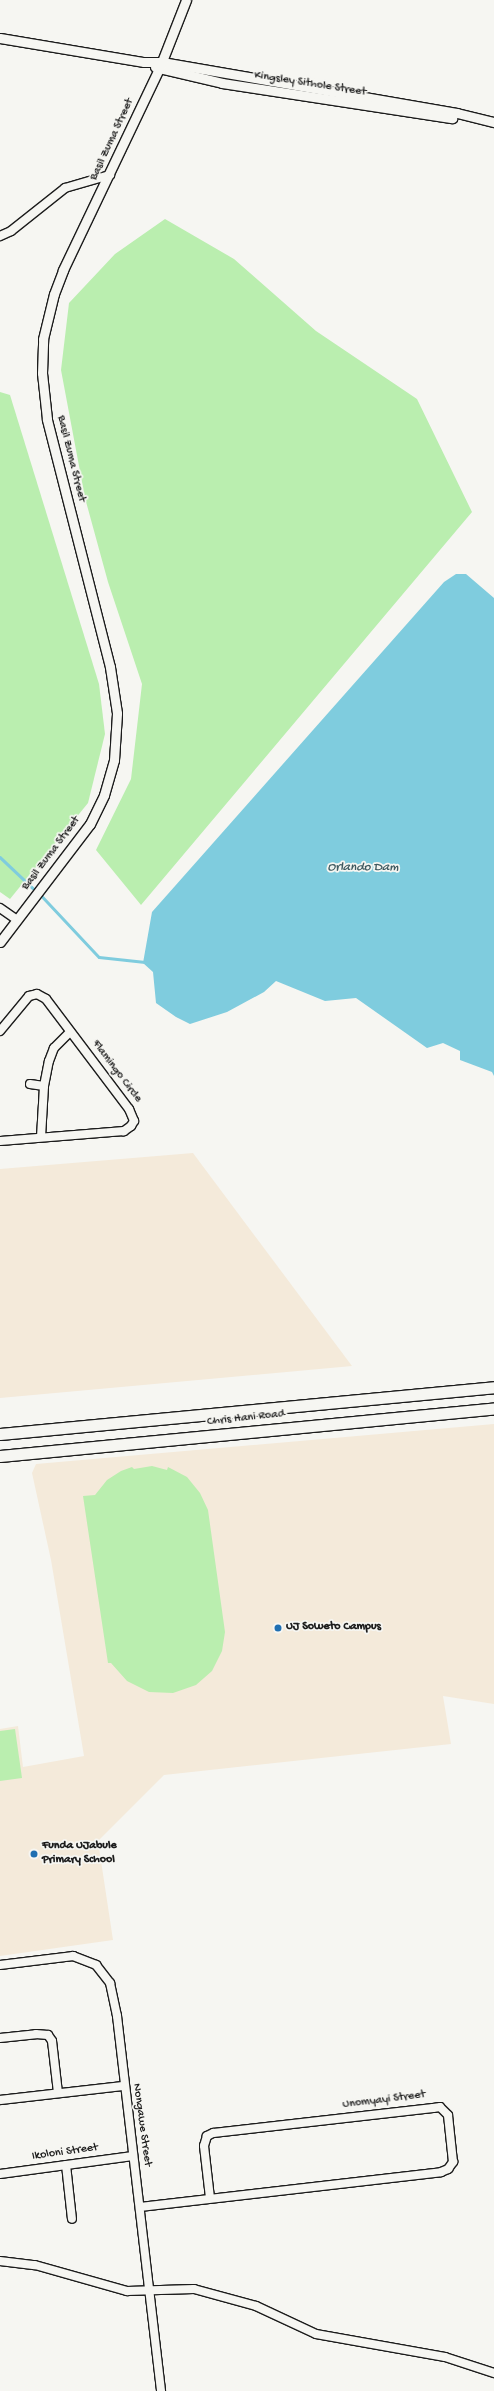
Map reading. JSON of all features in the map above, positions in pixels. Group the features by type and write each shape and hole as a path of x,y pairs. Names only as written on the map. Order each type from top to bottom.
{"main road":[{"name":"Chris Hani Road","path":"0,1434 494,1387"},
{"name":"Chris Hani Road","path":"0,1456 494,1408"}],"street":[{"name":"Basil Zuma Street","path":"0,942 77,844 104,795 114,760 117,713 112,678 47,419 42,374 43,339 54,294 161,65 186,0"},
{"name":"Kingsley Sithole Street","path":"0,38 161,65 222,83 310,98 432,116 494,122"},
{"path":"0,236 11,231 65,188 110,175"},
{"path":"0,908 17,920"},
{"name":"Flamingo Circle","path":"0,1031 29,996 37,994 46,999 129,1109 133,1124 124,1130 0,1141"},
{"path":"41,1138 44,1086 51,1052 70,1032"},
{"path":"30,1084 44,1086"},
{"name":"Nongawe Street","path":"0,1965 74,1956 85,1959 105,1974 113,1991 161,2391"},
{"path":"0,2038 36,2034 48,2035 52,2041 58,2093"},
{"path":"0,2100 124,2086"},
{"name":"Unomyayi Street","path":"140,2207 441,2172 448,2169 453,2162 448,2115 440,2107 213,2133 207,2136 204,2146 210,2198"},
{"name":"Ikoloni Street","path":"0,2174 133,2156"},
{"path":"66,2165 72,2219"},
{"path":"0,2261 35,2265 127,2291 194,2289 256,2306 316,2334 445,2357 494,2373"}],"shaded area":[{"path":"193,1153 352,1366 0,1398 0,1169"},
{"name":"UJ Soweto Campus","path":"494,1424 494,1704 443,1696 451,1744 164,1775 98,1841 113,1940 0,1956 0,1729 18,1726 23,1767 84,1756 51,1560 32,1473 36,1464"}],"green space":[{"path":"165,219 234,259 316,331 417,399 472,512 141,905 96,850 131,779 142,684 108,582 85,498 61,370 69,303 115,254"},
{"path":"0,392 10,395 99,684 105,734 88,803 10,899 0,892"},
{"path":"152,1466 167,1470 168,1467 187,1477 200,1493 208,1510 225,1632 222,1651 212,1671 196,1685 173,1693 149,1692 127,1681 111,1663 108,1663 83,1496 95,1495 107,1480 121,1471 132,1467 134,1469"},
{"path":"15,1729 22,1778 0,1781 0,1731"}],"water":[{"name":"Orlando Dam","path":"456,574 466,574 494,598 494,1076 492,1072 460,1060 460,1051 443,1043 427,1048 356,998 325,1001 276,981 264,992 227,1012 190,1024 176,1017 156,1003 153,972 143,963 152,912 444,582"}],"waterway":[{"path":"0,857 36,891"},
{"path":"40,894 99,957 145,962"}],"place":[{"name":"UJ Soweto Campus","path":"278,1628"},
{"name":"Funda UJabule Primary School","path":"34,1854"}]}
